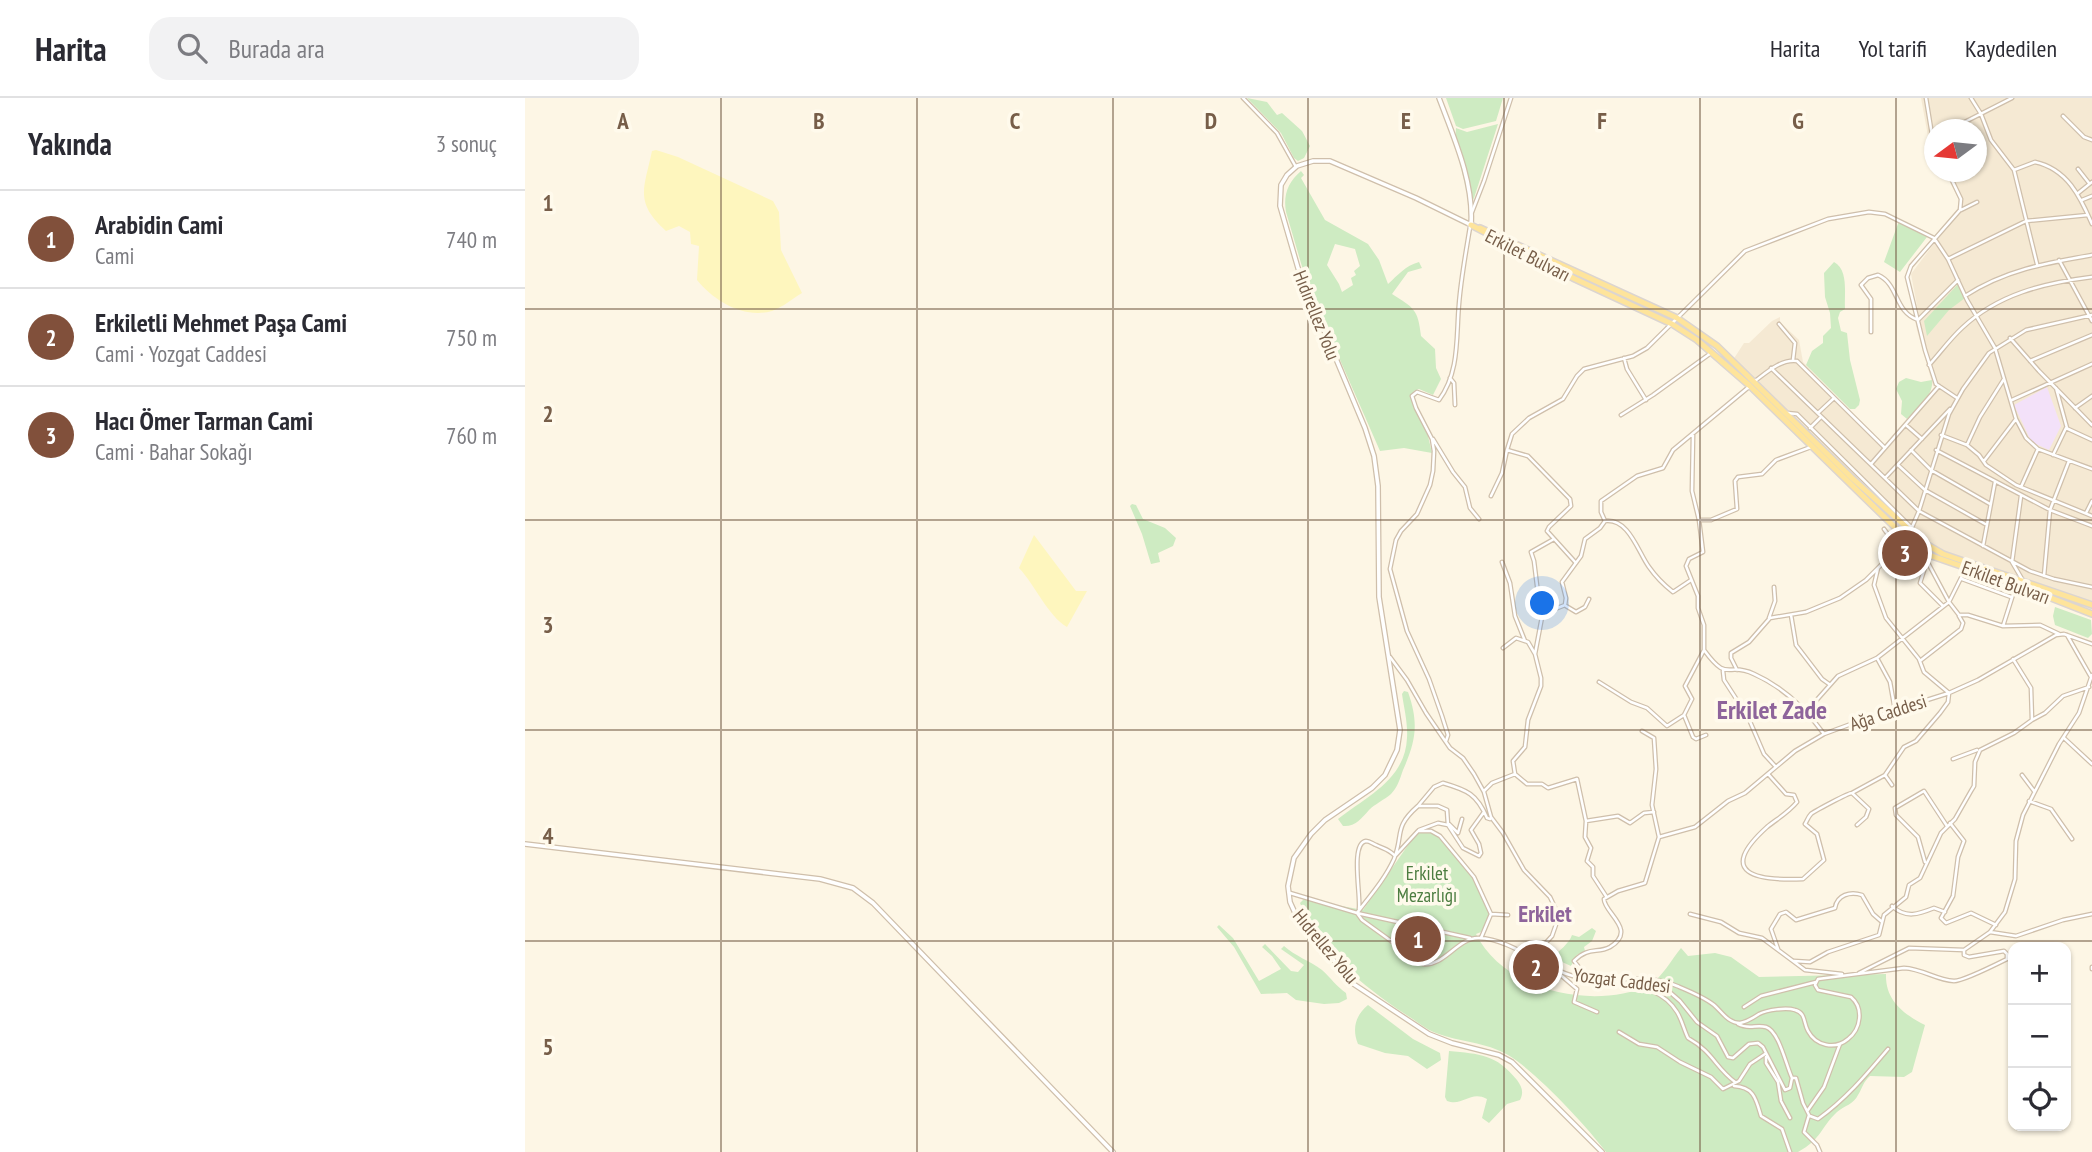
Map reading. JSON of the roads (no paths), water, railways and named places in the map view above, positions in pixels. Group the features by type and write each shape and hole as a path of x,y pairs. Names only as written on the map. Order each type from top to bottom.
{"main road":[{"name":"Erkilet Bulvarı","path":"1471,225 1561,272 1675,321 1717,346 1811,447 1928,558 2016,585 2092,614"},
{"name":"Erkilet Bulvarı","path":"1675,321 1786,413 1924,543 1943,554 2092,605"}],"street":[{"path":"1243,98 1277,133 1296,167 1317,161 1337,163 1471,225"},
{"path":"1439,98 1460,156 1472,212 1471,225 1460,292 1455,361 1450,378 1439,400 1423,393 1417,392 1413,395 1416,408 1430,435 1465,487 1470,508 1479,519"},
{"path":"1472,212 1511,98"},
{"path":"1926,98 1930,119"},
{"path":"1971,98 1991,140 2014,170 2037,264"},
{"path":"1970,119 2012,98"},
{"path":"2063,116 2084,137 2092,140"},
{"path":"2014,170 2035,162 2054,168 2065,176 2081,200 2092,224"},
{"name":"Hıdırellez Yolu","path":"1296,167 1285,177 1280,193 1280,206 1289,240 1308,297 1369,437 1377,469 1378,578 1387,653"},
{"path":"2077,194 2091,183 2078,169"},
{"path":"1953,182 1961,199 1960,210"},
{"path":"2081,200 2092,196"},
{"path":"1957,398 1936,384 1907,280 1908,272 1934,238 1960,210 1977,202"},
{"path":"1491,496 1502,473 1512,434 1529,418 1563,399 1582,371 1647,348 1745,251 1828,219 1865,212 1882,213 1934,238 1995,348 2016,419 2024,435 2038,449 2092,469"},
{"path":"1948,259 2026,220 2088,215"},
{"path":"1965,296 2005,274 2037,264 2092,255"},
{"path":"2059,260 2092,321"},
{"path":"1871,332 1871,299 1861,285 1865,279 1874,275 1887,280 1901,308 1910,317 1918,320"},
{"path":"1929,365 1976,315 2019,292 2092,276"},
{"path":"1918,320 1958,279"},
{"path":"1768,618 1812,610 1840,598 1860,585 1907,539 1919,511 1936,450 1953,406 1989,353 2010,338 2035,327 2090,315"},
{"path":"1779,324 1795,343 1793,360"},
{"path":"2030,361 2092,335"},
{"path":"2010,338 2092,425"},
{"path":"1621,415 1712,352"},
{"path":"1624,358 1627,369 1646,400"},
{"path":"1605,521 1601,512 1601,501 1637,476 1663,468 1673,450 1771,368 1793,360 1800,363 1885,448"},
{"path":"2011,401 2092,364"},
{"path":"1771,368 1919,511 2012,562 2044,576 2092,587"},
{"path":"1450,378 1454,383 1455,404"},
{"path":"1967,445 1980,417 2004,379"},
{"path":"1871,464 1939,386"},
{"path":"2053,455 2067,428 2056,388"},
{"path":"2075,408 2092,396"},
{"path":"1810,428 1834,398"},
{"path":"1885,478 1953,406"},
{"path":"1786,413 1797,414 1911,530"},
{"path":"1984,461 2016,419"},
{"path":"1906,424 1922,439"},
{"path":"2067,428 2092,439"},
{"path":"1430,435 1434,454 1430,485 1416,516 1398,536 1391,555 1390,569 1407,631 1442,716 1448,735 1446,741"},
{"path":"1599,682 1631,702 1647,708 1667,726 1684,715 1692,699 1685,686 1704,650 1704,625 1698,608 1699,596 1686,566 1687,562 1703,552 1692,485 1693,435"},
{"path":"1941,435 1967,445 2002,476 2021,487 2092,516"},
{"path":"1699,520 1711,520 1737,509 1735,481 1738,477 1762,474 1776,460 1811,447"},
{"path":"2021,487 2038,449"},
{"path":"1507,450 1528,456 1570,499 1571,506 1548,528 1554,539 1576,562"},
{"path":"1911,450 1931,470 1990,505"},
{"path":"1936,450 2021,496 2092,526"},
{"path":"2044,576 2050,510 2069,461"},
{"path":"1898,465 1924,490 1987,525"},
{"path":"1983,546 1996,482 2002,476"},
{"path":"2021,496 2012,562 2017,574 2027,583"},
{"path":"2086,513 2092,501"},
{"path":"1565,605 1562,582 1582,554 1585,539 1605,521"},
{"path":"1605,521 1616,522 1626,530 1648,565 1673,592 1691,580"},
{"path":"1884,529 1892,540 1893,554"},
{"path":"1542,619 1531,552 1554,539"},
{"path":"1920,661 1961,629 1963,623 1949,602 1928,558"},
{"path":"1928,558 1920,583 1943,606"},
{"path":"1501,562 1511,587 1515,616 1525,641 1535,654 1541,678 1541,686 1528,720 1525,747 1513,761 1515,774 1527,784 1542,784 1548,788 1577,779 1586,821 1585,837 1591,848 1587,861 1594,869 1593,876 1607,896"},
{"path":"1768,774 1786,794 1794,795 1797,802 1766,828 1743,855 1742,863 1744,868 1754,875 1765,878 1803,879 1824,860 1817,833 1804,825 1813,811 1885,775 1904,747 1916,741 1948,702 1949,693 1924,671 1920,661 1886,618 1874,585 1878,568"},
{"path":"1806,712 1829,684 1877,658 1949,602 1966,568"},
{"path":"1962,579 2011,597"},
{"path":"2003,626 2016,585"},
{"path":"1737,670 1731,653 1749,642 1768,618 1775,601 1774,587"},
{"path":"1565,605 1576,612 1585,607 1589,599"},
{"path":"1535,654 1545,613 1565,605"},
{"path":"1791,615 1796,645 1820,677 1829,684"},
{"path":"1959,615 1968,615 2003,626 2040,625 2092,644"},
{"name":"Ağa Caddesi","path":"1659,837 1695,827 1728,801 1745,793 1795,751 1824,734 1949,693 2059,634"},
{"path":"1859,973 1909,948 1965,949 1990,932 2007,908 2014,885 2017,834 2029,801 2079,713 2092,676 2067,635"},
{"path":"1503,648 1516,638 1525,641"},
{"path":"1704,650 1723,671 1749,672 1770,682 1806,712 1824,734"},
{"path":"1387,653 1446,741 1468,765 1484,792 1491,817 1524,870 1550,897 1559,917 1552,936 1533,957"},
{"name":"Hıdrellez Yolu","path":"1387,653 1400,722 1399,742 1394,759 1376,785 1325,820 1303,843 1291,867 1289,893 1295,913 1349,980 1429,1034 1499,1055 1512,1062 1602,1152"},
{"path":"1877,658 1890,682 1895,710"},
{"path":"2013,659 2031,688 2032,720"},
{"path":"1723,671 1724,680 1748,717 1764,754 1776,767"},
{"path":"1953,759 2014,733 2045,713 2061,698 2089,687"},
{"path":"1684,715 1696,740 1706,735"},
{"path":"1583,978 1582,971 1574,961 1590,950 1612,945 1620,930 1620,923 1604,906 1604,901 1607,896 1645,883 1659,837 1652,801 1656,769 1654,738 1642,731"},
{"path":"2064,737 2091,763"},
{"path":"1972,748 1978,750"},
{"path":"1794,961 1810,962 1828,951 1878,936 1881,921 1892,906 1907,895 1909,886 1920,878 1939,836 1955,819 1973,786 1978,750"},
{"path":"1484,792 1492,783 1515,774"},
{"path":"1885,775 1892,785"},
{"path":"2022,775 2034,792"},
{"path":"1357,914 1395,856 1401,824 1434,787 1443,783 1472,794 1480,802 1487,818 1491,817"},
{"path":"1925,863 1917,838 1896,815 1895,808 1924,791 1948,825 1964,841 1958,857 1953,896 1941,918 1946,923 1971,913 1996,925"},
{"path":"1852,793 1868,808 1866,817 1857,825"},
{"path":"2029,801 2051,810 2072,839"},
{"path":"1418,806 1447,803"},
{"path":"1438,806 1447,810 1448,825 1463,848 1479,856 1479,844 1471,830 1484,812"},
{"path":"1586,821 1618,817 1630,823 1644,813 1654,812"},
{"path":"1395,856 1419,830 1438,823 1448,825 1458,833 1462,819"},
{"path":"1289,893 1357,914 1471,939 1481,938 1491,914 1475,879 1441,838 1431,831 1419,830"},
{"path":"1395,856 1387,848 1370,842 1365,841 1360,845 1356,862 1360,893 1357,914 1362,920 1423,964 1433,963 1471,939"},
{"path":"525,844 820,879 856,889 870,899 1113,1152"},
{"path":"1779,950 1771,929 1783,912 1796,920 1817,915 1835,908 1840,897 1855,893 1863,897 1873,914 1881,921"},
{"path":"1892,906 1905,914 1918,914 1934,908 1945,912"},
{"path":"1491,914 1508,915"},
{"path":"1691,914 1721,922 1739,933 1762,938 1808,971 1848,974"},
{"path":"1990,932 2016,936 2063,920 2092,914"},
{"name":"Yozgat Caddesi","path":"1481,938 1533,957 1556,970 1583,978 1656,980 1676,985 1712,1003 1729,1020 1735,1022"},
{"path":"1744,1007 1762,996 1820,979 1892,968 1915,968 1956,981 2008,957 2007,953 2002,951 1968,957 1965,949"},
{"path":"1556,970 1577,989 1574,1002 1597,1012"},
{"path":"1610,980 1649,989 1664,997 1678,1013 1687,1037 1701,1045 1736,1083"},
{"path":"1656,980 1680,1001 1697,1022 1717,1036 1729,1058 1733,1058 1752,1042 1761,1044 1786,1090 1790,1088 1792,1078 1771,1031 1764,1026 1748,1028 1735,1022"},
{"path":"1735,1022 1745,1021 1765,1012 1794,1009 1803,1016 1807,1029 1816,1040 1828,1045 1840,1044 1857,1029 1858,1005 1851,997 1818,990 1816,982"},
{"path":"1619,1032 1639,1044 1657,1047 1711,1077 1721,1089 1743,1087 1752,1092 1761,1116 1783,1131 1790,1152"},
{"path":"1820,1152 1817,1144 1805,1133 1804,1126 1809,1115 1808,1108 1824,1087 1840,1044"},
{"path":"1792,1078 1797,1080 1809,1115 1812,1119 1818,1119 1860,1083 1888,1049"},
{"path":"1730,1087 1750,1064 1766,1054"},
{"path":"1766,1054 1766,1063 1779,1082 1780,1101 1784,1103 1790,1118"}],"place":[{"name":"Hacı Ömer Tarman Cami","path":"1905,553"},
{"name":"Arabidin Cami","path":"1418,939"},
{"name":"Erkiletli Mehmet Paşa Cami","path":"1536,967"}],"district":[{"name":"Erkilet Zade","path":"1772,710"},
{"name":"Erkilet","path":"1545,914"}],"park label":[{"name":"Erkilet Mezarlığı","path":"1427,884"}]}
